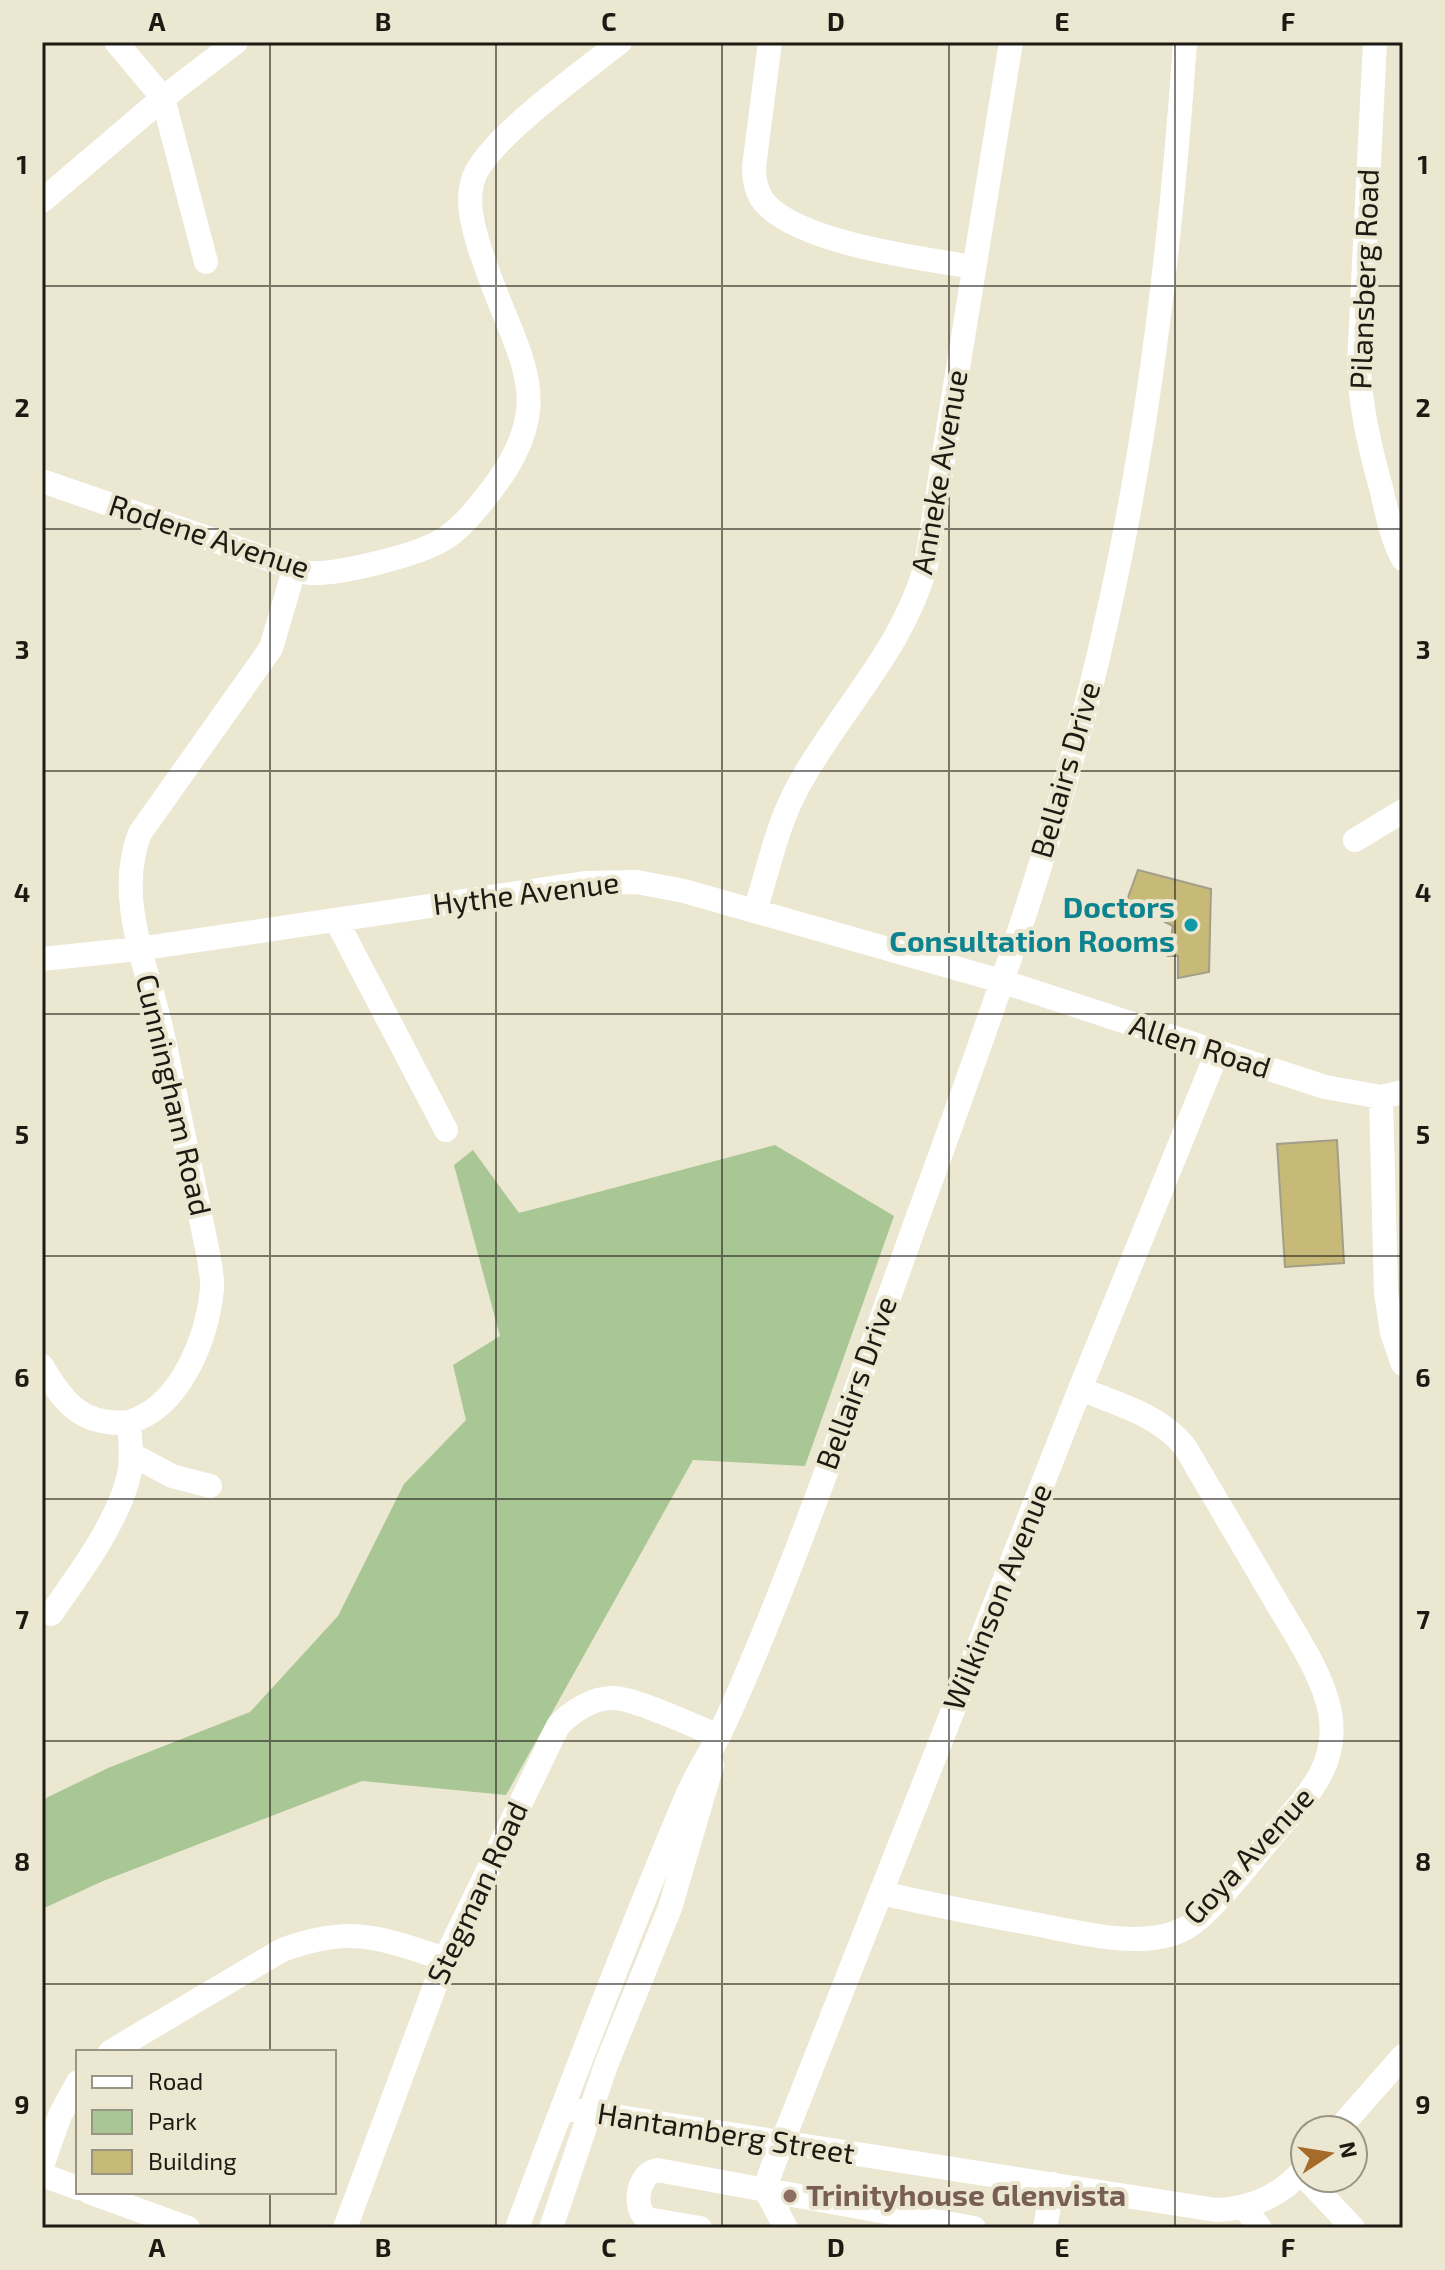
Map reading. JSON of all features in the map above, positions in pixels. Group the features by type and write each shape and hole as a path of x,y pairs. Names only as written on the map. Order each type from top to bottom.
{"street":[{"path":"116,42 163,98 206,262"},
{"path":"42,201 163,98 236,42"},
{"name":"Rodene Avenue","path":"42,481 294,570 322,574 433,545 461,525 509,463 526,427 529,385 522,357 472,221 470,202 473,182 486,156 498,143 620,42"},
{"path":"770,42 754,167 756,186 765,204 792,222 840,241 891,254 974,267"},
{"name":"Anneke Avenue","path":"755,911 777,836 798,786 887,654 920,587 1011,42"},
{"name":"Bellairs Drive","path":"719,1736 768,1621 822,1480 969,1078 1062,791 1108,618 1157,343 1179,146 1185,42"},
{"name":"Pilansberg Road","path":"1375,42 1359,353 1360,391 1393,538 1403,559"},
{"name":"Cunningham Road","path":"129,1422 142,1419 165,1400 184,1374 199,1346 212,1286 209,1258 162,1032 148,973 138,949 131,861 140,833 271,648 279,630 294,570"},
{"path":"1355,840 1403,811"},
{"name":"Hythe Avenue","path":"42,959 138,949 601,881 650,884 1001,981"},
{"path":"336,920 446,1130"},
{"name":"Allen Road","path":"1001,981 1325,1087 1392,1095"},
{"name":"Wilkinson Avenue","path":"765,2189 1080,1389 1217,1053"},
{"path":"1392,1095 1386,1293 1392,1333 1403,1364"},
{"path":"42,1366 61,1395 85,1416 109,1424 129,1422 131,1454 129,1477 118,1504 95,1547 51,1614"},
{"name":"Goya Avenue","path":"881,1893 1121,1938 1156,1938 1174,1934 1199,1919 1309,1794 1325,1768 1332,1732 1330,1713 1321,1687 1302,1647 1185,1447 1174,1432 1161,1423 1080,1389"},
{"path":"131,1454 172,1476 210,1486"},
{"name":"Stegman Road","path":"345,2228 445,1959 548,1741 567,1717 596,1701 617,1698 719,1736"},
{"path":"517,2228 583,2048 689,1789 719,1736"},
{"path":"551,2228 606,2065 670,1908 719,1736"},
{"path":"113,2050 271,1956 307,1940 338,1934 369,1935 445,1959"},
{"path":"1352,2114 1403,2056"},
{"path":"42,2166 60,2115 76,2086"},
{"name":"Hantamberg Street","path":"562,2108 1207,2209 1243,2206 1279,2193 1289,2185"},
{"path":"700,2228 647,2219 640,2214 637,2207 645,2176 650,2171 974,2228"},
{"path":"42,2175 76,2187"},
{"path":"1045,2228 1053,2184"},
{"path":"765,2189 786,2228"},
{"path":"94,2194 188,2228"},
{"path":"1322,2194 1353,2228"},
{"path":"1243,2206 1260,2228"}],"green space":[{"path":"775,1145 894,1216 805,1466 693,1460 506,1795 362,1781 103,1881 42,1909 42,1800 108,1768 250,1712 338,1616 404,1484 466,1420 453,1365 500,1336 454,1165 473,1150 519,1213"}],"building":[{"name":"Doctors Consultation Rooms","path":"1138,870 1211,889 1209,972 1178,978 1178,956 1168,956 1173,926 1165,922 1169,910 1127,900"},
{"path":"1337,1140 1344,1263 1285,1267 1277,1144"}],"place":[{"name":"Doctors Consultation Rooms","path":"1191,925"},
{"name":"Trinityhouse Glenvista","path":"790,2196"}]}
